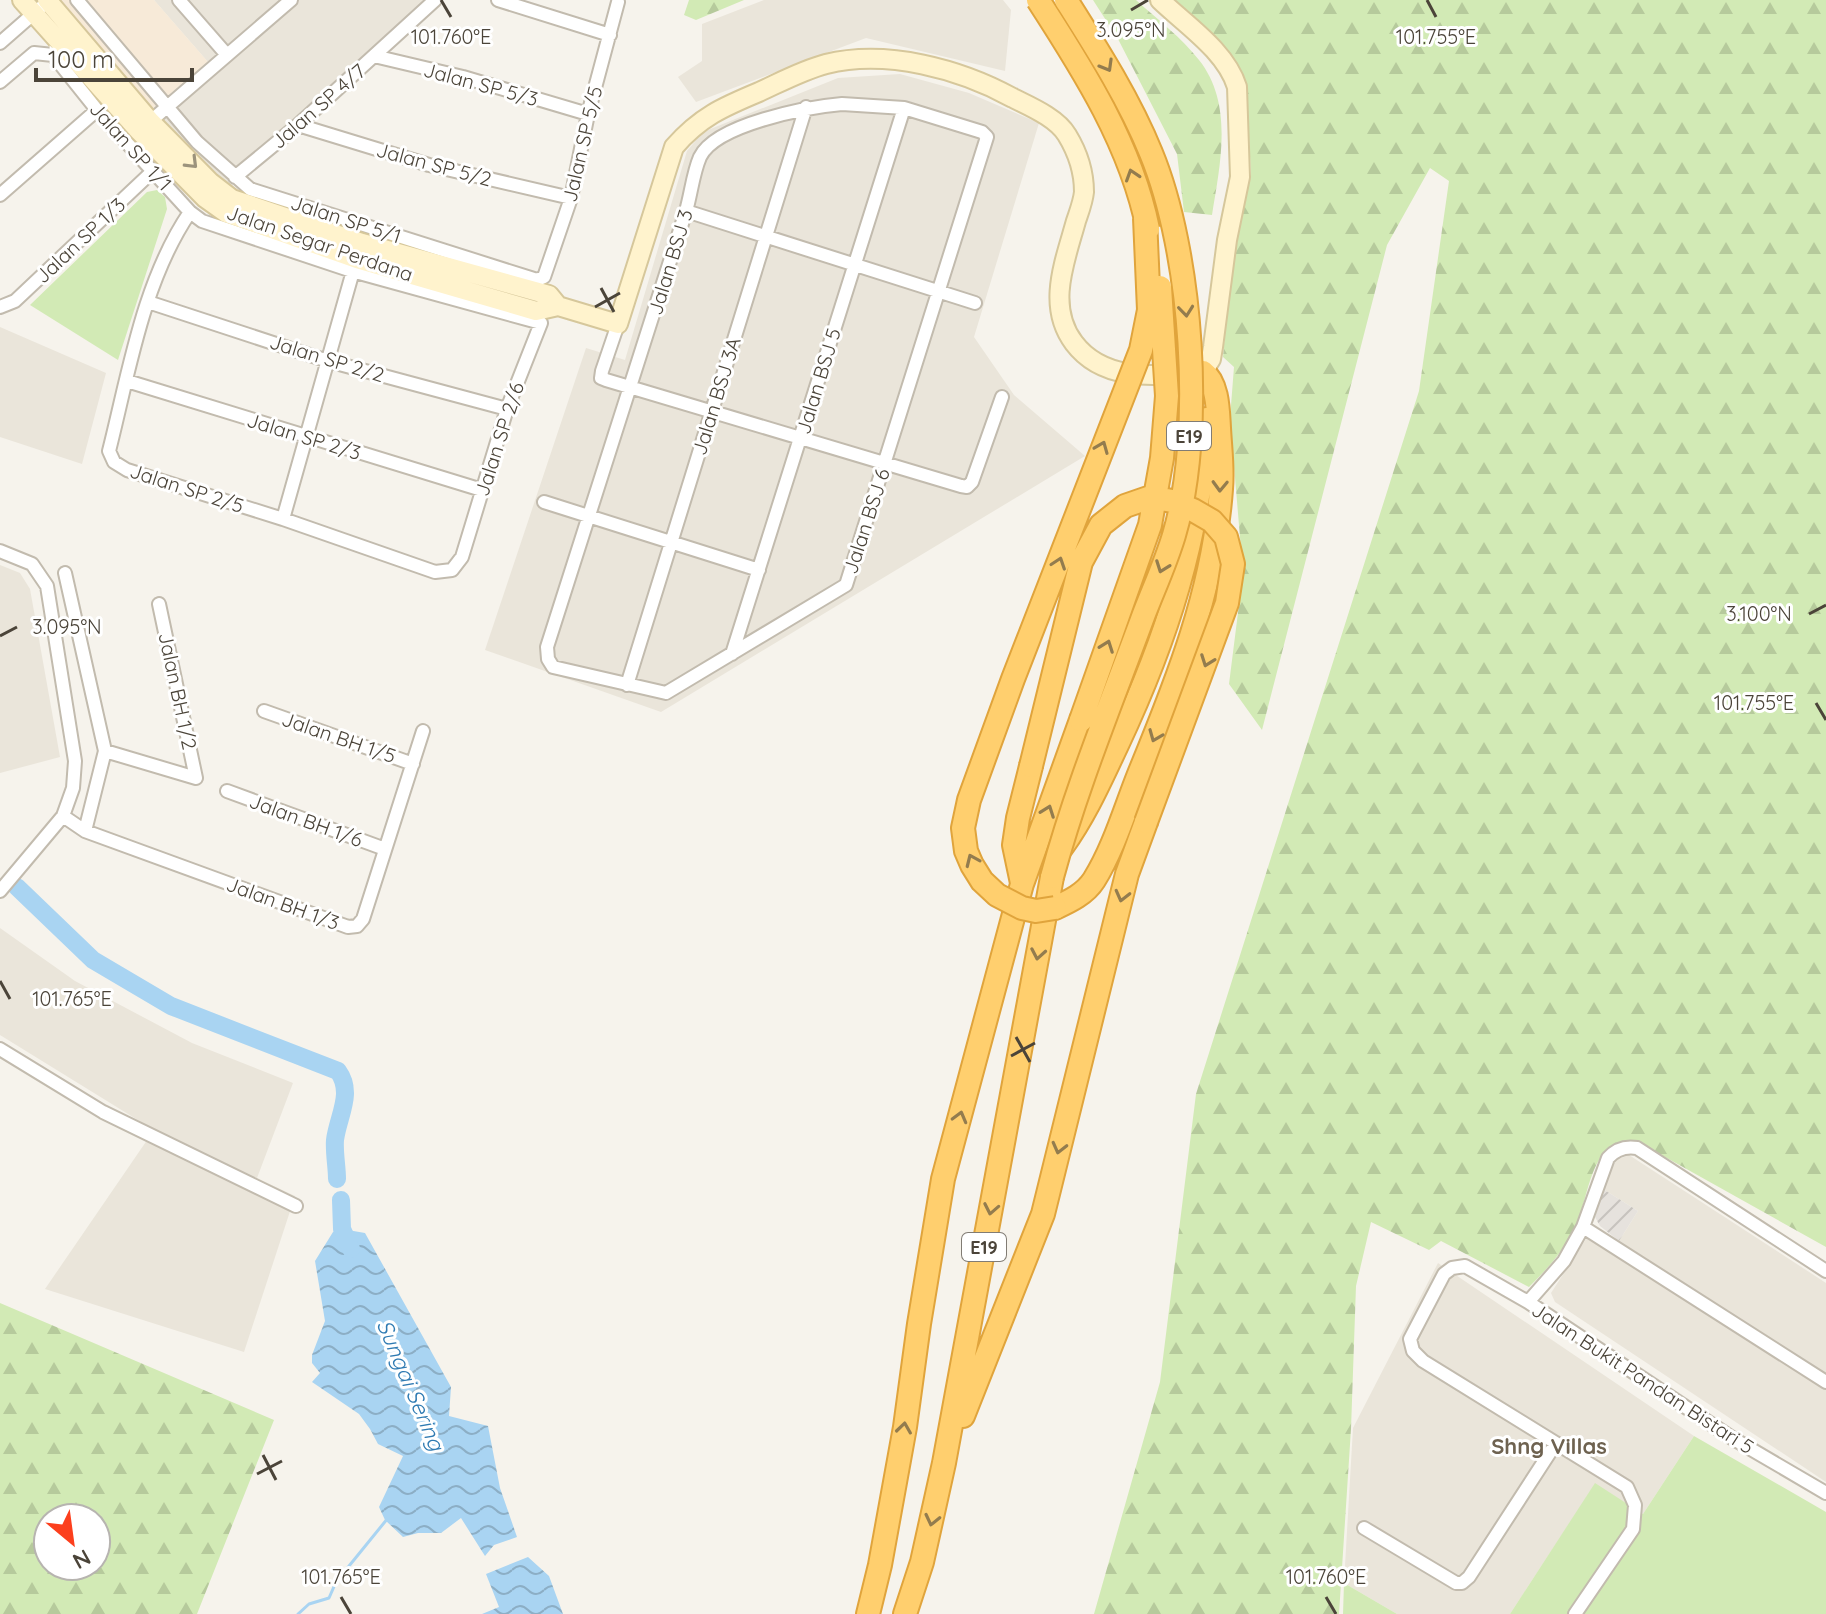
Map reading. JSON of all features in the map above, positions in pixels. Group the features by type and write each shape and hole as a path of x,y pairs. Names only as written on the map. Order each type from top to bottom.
{"highway":[{"name":"E19","path":"868,1614 902,1443 943,1179 1022,884 1150,525 1162,458 1167,396 1163,301 1145,218 1127,162 1104,109 1038,0"},
{"name":"E19","path":"905,1614 922,1562 944,1463 1052,877 1175,533 1185,479 1190,422 1190,354 1172,216 1151,154 1125,98 1066,0"},
{"path":"1145,218 1149,310 1141,350 1003,706 969,800 963,828 966,851 982,881 997,895 1022,908 1036,911 1055,908 1075,899 1093,883 1166,709 1198,619 1214,552 1222,486 1211,390"},
{"path":"1059,851 1082,820 1142,693 1163,640 1193,535 1211,390"},
{"path":"944,1463 1043,1214 1127,874 1227,603 1233,564 1226,537 1212,521 1172,501 1151,497 1125,506 1101,525 1081,562 1018,818 1014,845 1022,884"}],"street":[{"name":"Jalan SP 5/1","path":"77,0 172,104 178,119 197,142 250,189 537,280"},
{"path":"179,0 227,55"},
{"path":"145,126 291,0"},
{"name":"Jalan SP 4/7","path":"235,177 298,125 435,0"},
{"path":"498,0 610,35"},
{"path":"1148,0 1222,73 1231,105 1230,178 1221,219 1202,358 1211,390"},
{"path":"1160,0 1212,48 1237,87 1240,177 1227,240 1211,359 1211,390"},
{"name":"Jalan SP 5/5","path":"537,280 544,277 571,198 588,114 618,2"},
{"path":"0,43 38,4"},
{"name":"Jalan Segar Perdana","path":"38,4 145,126 232,199 357,258 549,295 558,306 618,324"},
{"name":"Jalan SP 1/1","path":"0,82 34,53 53,55 97,110 190,212"},
{"name":"Jalan SP 5/3","path":"374,56 463,77 588,114"},
{"path":"1002,397 972,482 967,487 601,378 674,147 692,127 714,111 827,64 863,60 907,61 993,87 1041,113 1066,132 1081,163 1084,195 1060,279 1060,312 1075,344 1096,362 1129,376 1211,390"},
{"name":"Jalan BSJ 3","path":"548,659 547,647 686,211 700,157 710,143 723,135 806,107 842,104 904,108 982,132 987,137"},
{"name":"Jalan BSJ 3A","path":"627,685 806,107"},
{"name":"Jalan BSJ 5","path":"732,654 904,108"},
{"path":"0,195 97,110"},
{"name":"Jalan SP 5/2","path":"298,125 429,165 571,198"},
{"name":"Jalan BSJ 6","path":"548,659 553,667 666,693 846,585 987,137"},
{"name":"Jalan SP 1/3","path":"2,307 15,301 154,170"},
{"path":"686,211 975,303"},
{"path":"190,212 202,221 357,258 283,519"},
{"name":"Jalan SP 2/5","path":"190,212 174,235 148,302 109,451 114,462 127,470 283,519 435,572 452,570 462,557"},
{"name":"Jalan SP 2/6","path":"357,258 541,323 507,409 462,557"},
{"name":"Jalan SP 2/2","path":"148,302 328,361 507,409"},
{"name":"Jalan SP 2/3","path":"127,381 482,490"},
{"path":"544,502 759,570"},
{"path":"0,551 32,564 47,586 75,761 73,788 63,816 0,891"},
{"path":"65,573 105,751 85,831"},
{"name":"Jalan BH 1/2","path":"105,751 196,778 159,604"},
{"name":"Jalan BH 1/5","path":"264,711 413,764"},
{"name":"Jalan BH 1/3","path":"63,816 85,831 348,927 357,926 363,919 423,731"},
{"name":"Jalan BH 1/6","path":"227,791 385,849"},
{"path":"0,1049 103,1112 296,1206"},
{"path":"1528,1302 1564,1261 1583,1227 1608,1158 1622,1148 1637,1148 1826,1271"},
{"path":"1583,1227 1826,1382"},
{"name":"Jalan Bukit Pandan Bistari 5","path":"1556,1443 1423,1361 1411,1348 1410,1339 1444,1274 1458,1266 1465,1266 1528,1302 1732,1438 1826,1493"},
{"path":"1364,1528 1456,1583 1462,1583 1469,1577 1556,1443 1627,1487 1635,1505 1633,1529 1575,1614"}],"shaded area":[{"path":"55,0 154,0 208,62 151,110"},
{"path":"154,0 444,0 231,187 151,110 208,62"},
{"path":"764,0 1003,0 1011,10 1005,71 866,38 696,102 678,77 702,61 702,24"},
{"path":"900,74 969,93 1039,123 974,337 1014,395 1085,456 661,712 485,650 586,348 625,360 687,151 703,132 838,78"},
{"path":"0,327 106,373 82,464 0,437"},
{"path":"0,565 20,573 30,589 60,757 0,773"},
{"path":"0,928 75,981 192,1043 293,1083 257,1178 295,1196 244,1352 45,1289 154,1130 0,1035"},
{"path":"1629,1155 1826,1283 1826,1375 1619,1241 1638,1211 1603,1189 1614,1161"},
{"path":"1603,1189 1638,1211 1619,1241 1600,1226 1595,1217"},
{"path":"1593,1238 1826,1389 1826,1482 1555,1302 1551,1293 1586,1239"},
{"path":"1438,1263 1694,1436 1643,1514 1595,1484 1510,1614 1397,1614 1344,1583 1353,1428"}],"green space":[{"path":"689,0 744,0 696,20 684,15"},
{"path":"1093,0 1136,0 1185,44 1210,77 1221,115 1222,135 1212,215 1184,212 1177,154 1118,39"},
{"path":"1168,0 1826,0 1826,1247 1640,1143 1623,1143 1610,1148 1601,1157 1570,1236 1555,1259 1529,1287 1441,1241 1429,1250 1371,1222 1356,1286 1351,1429 1339,1614 1094,1614 1160,1382 1196,1094 1419,391 1449,181 1430,168 1387,245 1262,730 1229,684 1243,573 1230,418 1234,367 1223,357 1232,246 1251,175 1246,81"},
{"path":"157,190 165,197 167,209 118,360 30,305 147,192"},
{"path":"0,1303 274,1420 197,1614 0,1614"},
{"path":"1694,1436 1826,1512 1826,1614 1510,1614 1595,1483 1643,1514"},
{"path":"1344,1583 1397,1614 1343,1614"}],"water":[{"path":"342,1229 365,1233 451,1387 449,1416 488,1426 500,1488 517,1537 494,1545 485,1556 461,1518 441,1533 418,1533 403,1537 385,1520 379,1507 403,1456 378,1444 359,1414 312,1382 320,1373 312,1363 312,1355 325,1321 315,1261 333,1232"},
{"path":"528,1557 549,1576 563,1614 482,1614 499,1607 486,1574"}],"waterway":[{"name":"Sungai Sering","path":"17,887 93,960 171,1006 338,1071 343,1079 345,1096 335,1140 337,1179"},
{"name":"Sungai Sering","path":"341,1200 342,1229 351,1249"},
{"name":"Sungai Sering","path":"298,1614 309,1604 329,1598 336,1582 388,1518"}],"district":[{"name":"Shng Villas","path":"1549,1446"}]}
